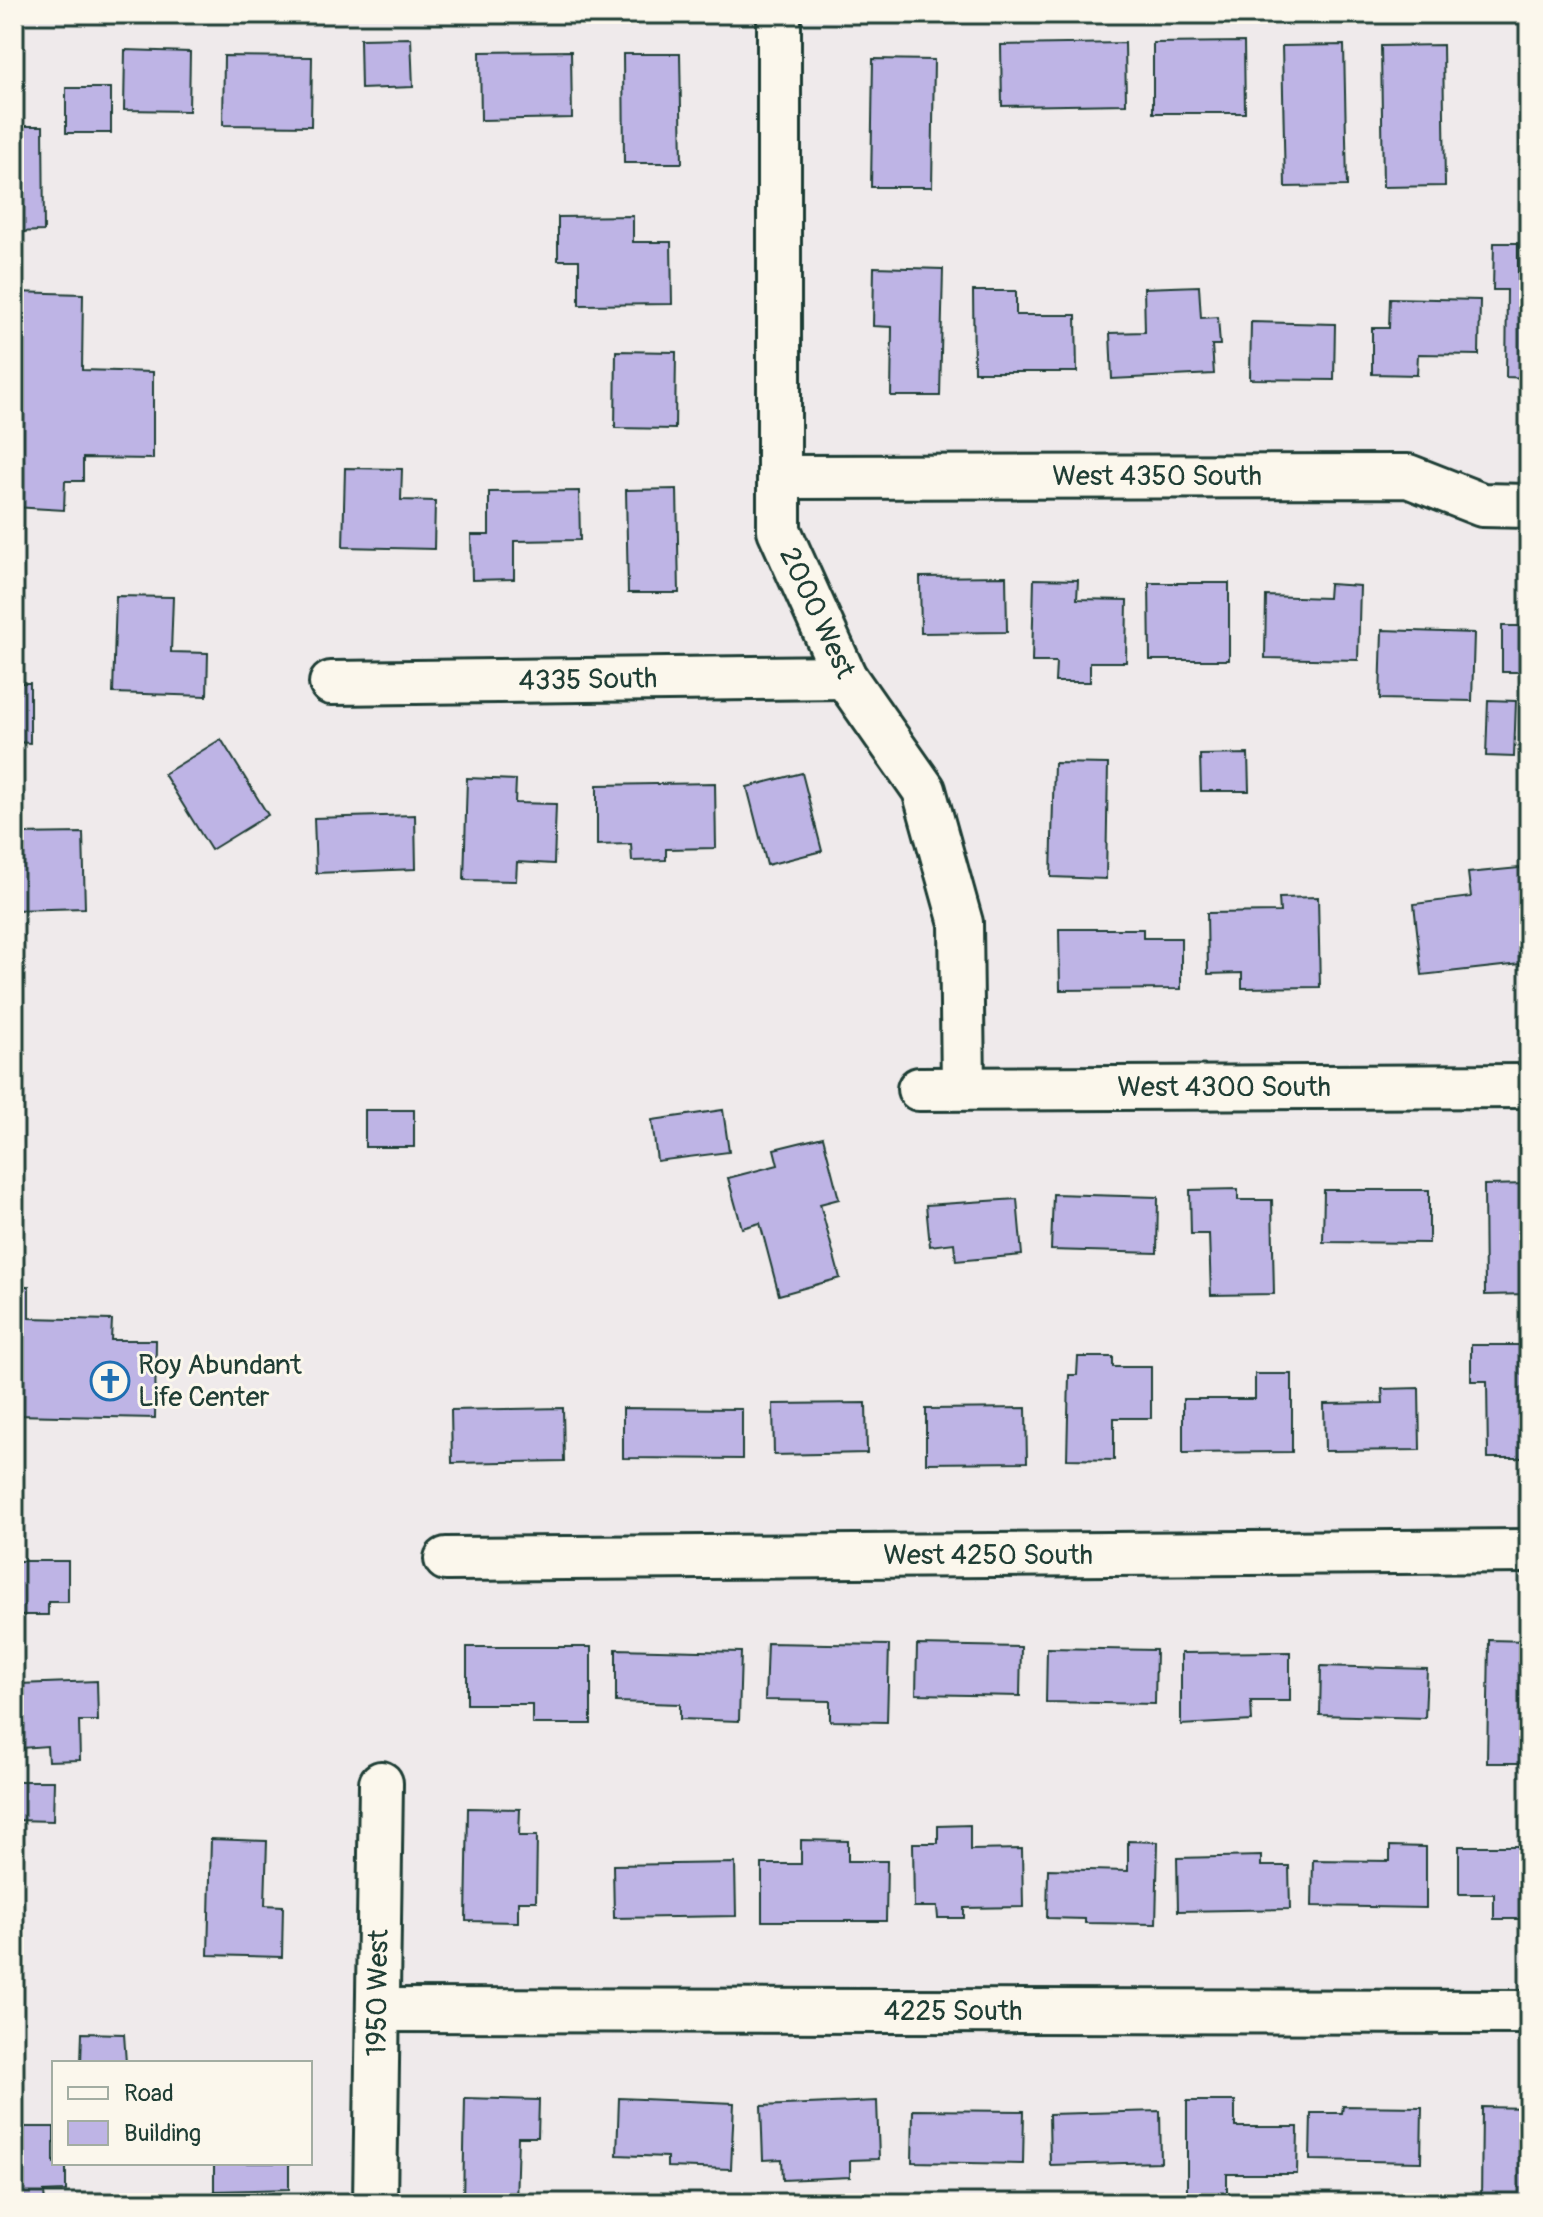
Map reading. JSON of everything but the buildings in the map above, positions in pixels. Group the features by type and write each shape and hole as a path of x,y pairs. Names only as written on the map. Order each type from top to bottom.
{"street":[{"name":"2000 West","path":"779,14 779,530 845,677 924,790 961,923 963,1088"},
{"name":"West 4350 South","path":"779,477 1408,476 1482,505 1529,506"},
{"name":"4335 South","path":"331,683 845,677"},
{"name":"West 4300 South","path":"919,1089 1529,1086"},
{"name":"West 4250 South","path":"446,1559 1529,1551"},
{"name":"1950 West","path":"375,2203 381,1783"},
{"name":"4225 South","path":"378,2010 1529,2012"}],"place":[{"name":"Roy Abundant Life Center","path":"110,1381"}]}
